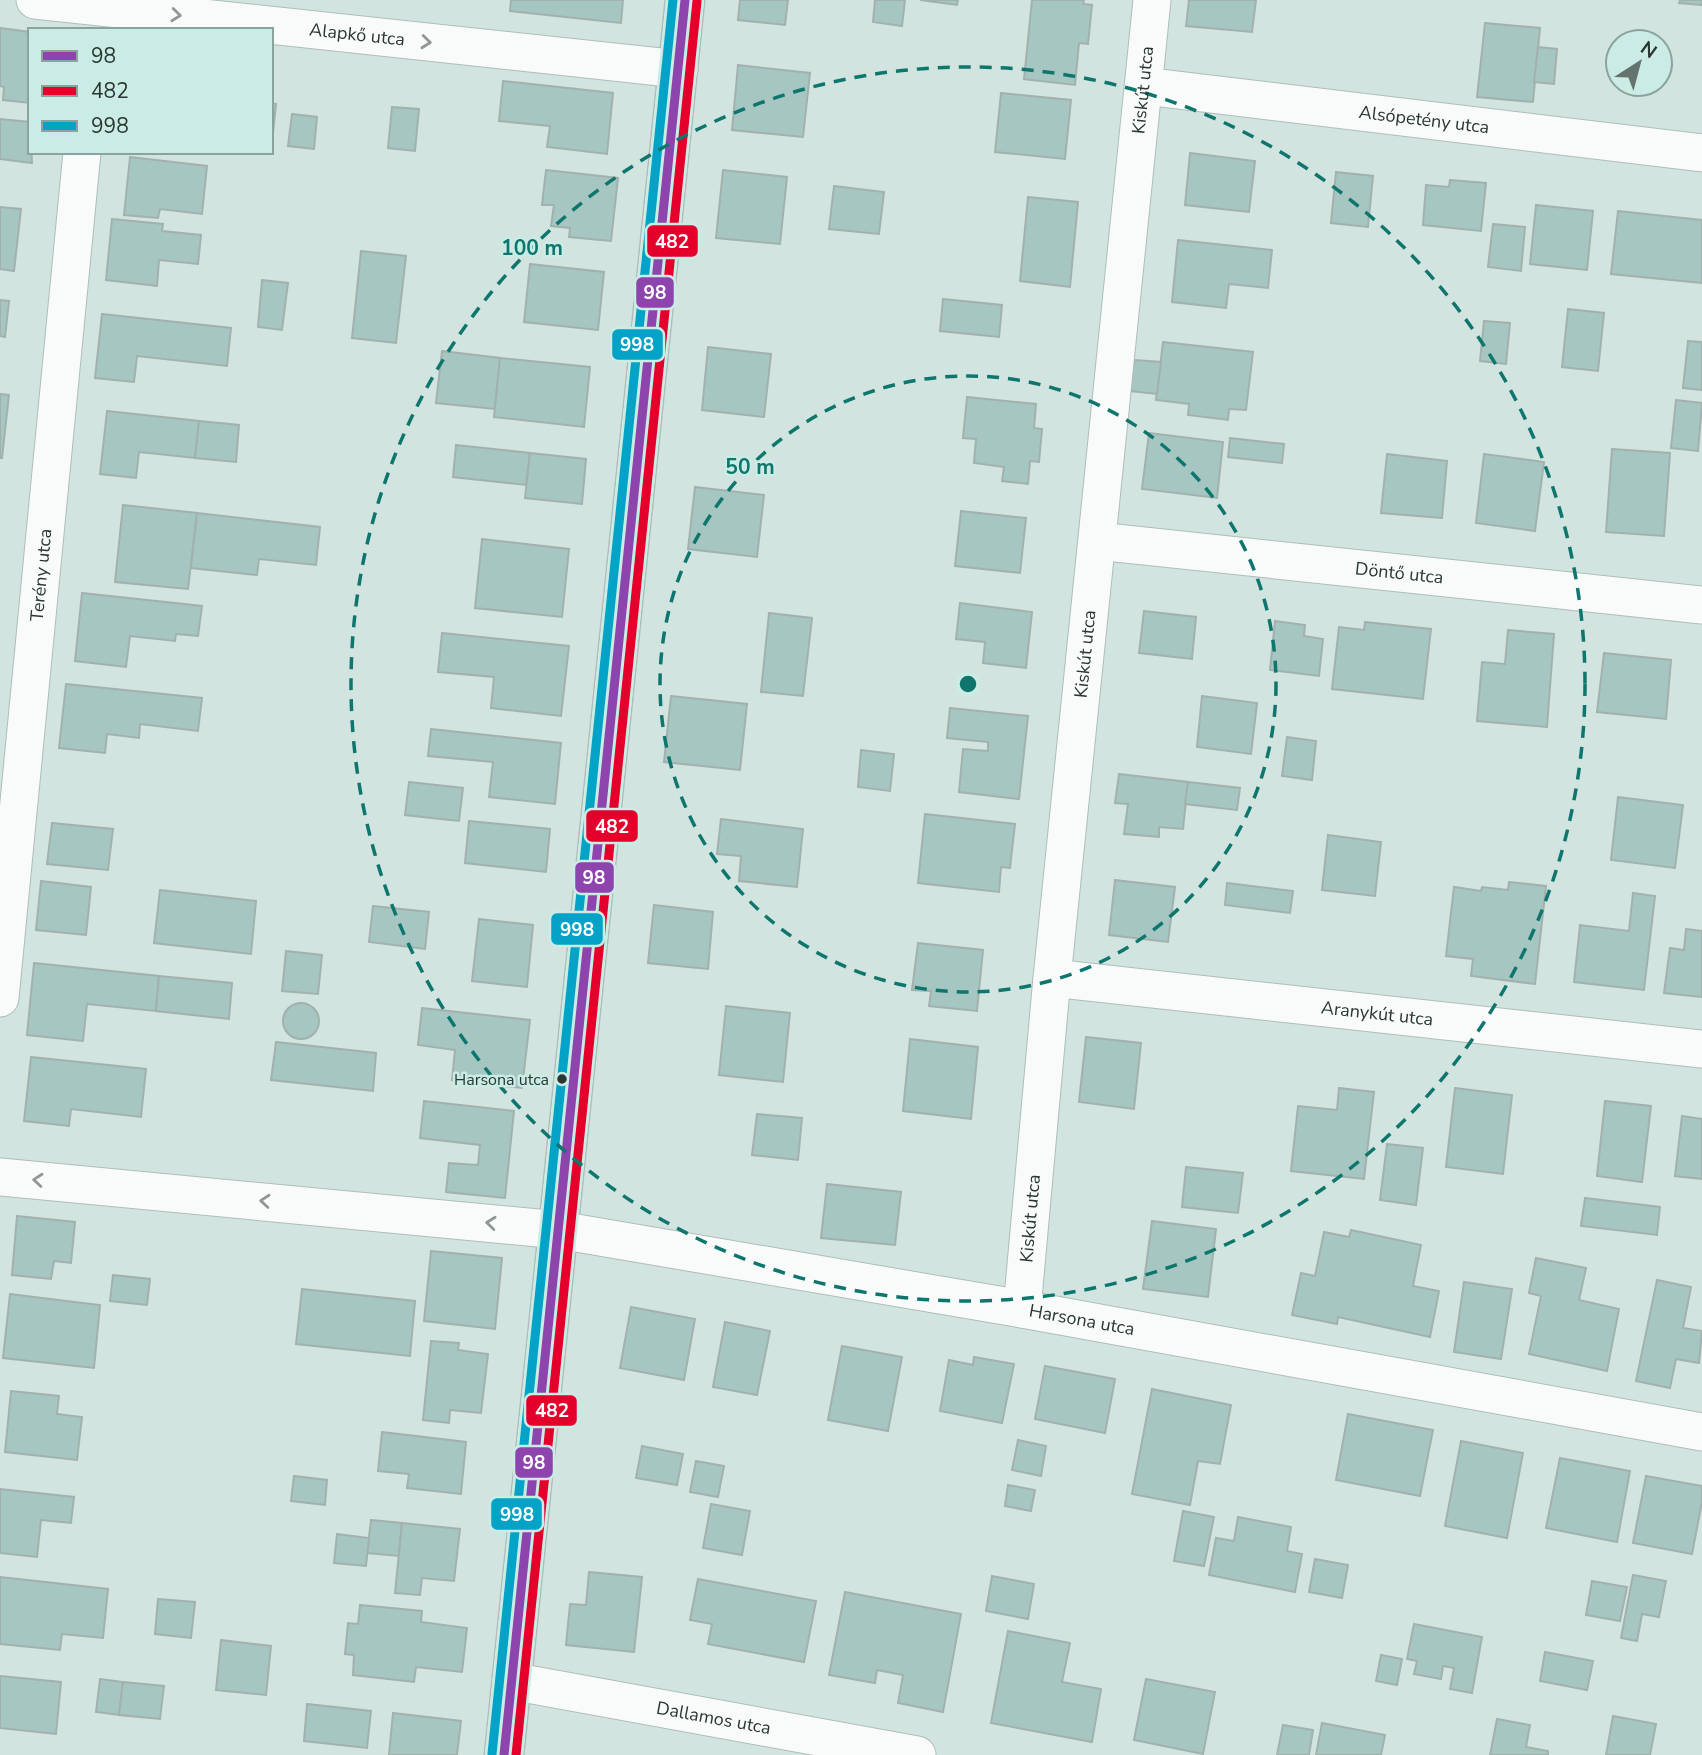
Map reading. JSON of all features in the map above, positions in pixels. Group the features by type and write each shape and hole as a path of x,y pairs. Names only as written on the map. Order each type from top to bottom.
{"street":[{"name":"Alapkő utca","path":"35,0 96,12 259,28"},
{"path":"504,1755 685,0"},
{"name":"Kiskút utca","path":"1022,1310 1052,978 1152,0"},
{"name":"Alapkő utca","path":"273,29 678,69"},
{"name":"Alsópetény utca","path":"1144,86 1702,153"},
{"name":"Terény utca","path":"0,998 82,154"},
{"name":"Döntő utca","path":"1097,541 1702,606"},
{"name":"Aranykút utca","path":"1052,978 1702,1049"},
{"name":"Harsona utca","path":"0,1177 559,1230 1702,1432"},
{"name":"Dallamos utca","path":"512,1681 917,1755"}],"building":[{"path":"511,0 623,0 621,23 510,11"},
{"path":"740,0 788,0 785,25 738,20"},
{"path":"875,0 905,0 902,26 873,22"},
{"path":"920,0 958,0 957,5"},
{"path":"1032,0 1084,0 1083,4 1092,5 1088,44 1079,43 1075,85 1024,79"},
{"path":"1189,0 1256,0 1252,32 1186,26"},
{"path":"1680,0 1702,0 1702,5 1679,3"},
{"path":"1485,23 1540,28 1533,102 1477,97"},
{"path":"0,28 28,32 28,103 3,100 4,87 0,86"},
{"path":"1538,47 1557,49 1554,84 1534,82"},
{"path":"738,65 810,73 803,137 732,130"},
{"path":"503,81 613,93 607,154 547,147 550,126 499,121"},
{"path":"1001,93 1071,100 1065,159 995,152"},
{"path":"273,103 276,104 273,133"},
{"path":"392,107 419,109 415,151 388,148"},
{"path":"292,114 317,117 314,149 288,146"},
{"path":"0,119 28,122 28,154 32,154 32,163 0,159"},
{"path":"1190,153 1255,161 1249,212 1185,205"},
{"path":"130,157 207,166 202,214 160,209 158,218 124,215"},
{"path":"546,170 618,178 611,241 569,237 570,228 551,226 554,205 542,205"},
{"path":"723,170 787,177 780,244 716,238"},
{"path":"1336,172 1373,176 1368,227 1331,223"},
{"path":"1450,180 1486,183 1481,231 1423,225 1426,185 1449,187"},
{"path":"834,186 884,192 879,234 829,229"},
{"path":"1028,197 1078,202 1070,287 1020,281"},
{"path":"1536,205 1593,211 1587,270 1530,264"},
{"path":"0,207 21,209 14,271 0,269"},
{"path":"1618,211 1702,220 1702,283 1611,274"},
{"path":"112,219 163,224 162,231 201,235 198,264 159,260 157,286 106,280"},
{"path":"1493,224 1525,227 1521,271 1488,267"},
{"path":"1178,240 1272,250 1268,288 1229,284 1226,308 1172,302"},
{"path":"361,251 406,256 396,343 352,338"},
{"path":"530,264 604,272 598,330 524,322"},
{"path":"262,280 288,283 282,330 258,327"},
{"path":"943,299 1002,305 999,337 940,331"},
{"path":"0,300 9,301 5,337 0,336"},
{"path":"1568,309 1604,313 1598,371 1562,367"},
{"path":"102,314 231,328 227,366 137,356 134,382 95,378"},
{"path":"1484,321 1510,323 1506,364 1480,361"},
{"path":"1688,341 1702,342 1702,390 1683,388"},
{"path":"1163,342 1253,352 1246,410 1229,409 1228,420 1188,415 1189,404 1156,400"},
{"path":"708,347 771,354 764,417 702,410"},
{"path":"442,351 500,358 495,409 436,403"},
{"path":"500,358 590,367 584,427 494,417"},
{"path":"1134,360 1161,362 1157,394 1130,391"},
{"path":"0,394 9,395 2,458 0,458"},
{"path":"967,397 1036,404 1034,428 1042,429 1039,462 1030,461 1028,484 1002,481 1004,467 974,463 976,439 963,438"},
{"path":"1676,400 1702,403 1698,451 1671,448"},
{"path":"107,411 199,421 195,458 139,452 136,478 100,474"},
{"path":"199,421 239,425 236,462 195,458"},
{"path":"1149,433 1223,442 1217,498 1142,489"},
{"path":"1230,438 1284,444 1282,463 1228,457"},
{"path":"456,445 530,453 526,485 453,477"},
{"path":"1612,449 1670,453 1664,536 1606,532"},
{"path":"530,453 586,459 582,504 525,498"},
{"path":"1387,454 1447,461 1442,518 1381,513"},
{"path":"1484,454 1544,462 1535,531 1476,523"},
{"path":"695,487 764,495 757,557 688,549"},
{"path":"123,505 197,513 188,589 115,582"},
{"path":"961,511 1026,518 1020,573 955,566"},
{"path":"197,513 320,527 316,565 259,559 257,575 191,568"},
{"path":"482,539 569,549 562,617 475,608"},
{"path":"82,593 202,606 198,636 176,634 175,641 130,636 126,667 75,661"},
{"path":"960,603 1032,612 1026,668 983,663 985,642 956,639"},
{"path":"1144,611 1196,617 1192,659 1139,653"},
{"path":"769,613 812,618 803,696 761,692"},
{"path":"1275,621 1305,625 1304,636 1323,639 1319,676 1270,670"},
{"path":"1365,622 1431,629 1423,699 1332,689 1339,627 1364,630"},
{"path":"1508,630 1554,634 1547,727 1477,721 1482,662 1505,664"},
{"path":"442,633 569,646 561,716 491,708 494,677 438,672"},
{"path":"1604,653 1671,660 1666,719 1597,712"},
{"path":"66,684 202,698 198,731 140,724 139,738 107,734 105,753 59,748"},
{"path":"671,696 747,704 740,770 664,762"},
{"path":"1202,696 1257,703 1251,754 1197,747"},
{"path":"950,708 1028,716 1019,799 959,792 963,749 988,751 988,742 947,738"},
{"path":"431,729 561,743 555,804 489,797 493,762 428,756"},
{"path":"1287,737 1316,741 1312,780 1282,776"},
{"path":"861,750 894,754 890,791 858,787"},
{"path":"1119,774 1188,782 1183,829 1159,827 1159,837 1124,834 1128,804 1115,803"},
{"path":"409,782 463,788 459,821 405,815"},
{"path":"1188,782 1240,788 1237,810 1185,804"},
{"path":"1618,797 1683,805 1675,868 1611,860"},
{"path":"925,814 1015,824 1010,868 1001,867 999,892 918,883"},
{"path":"721,819 803,829 797,887 739,881 741,856 717,854"},
{"path":"469,821 550,829 546,872 465,863"},
{"path":"52,823 113,829 108,870 47,864"},
{"path":"1328,835 1381,842 1375,896 1322,890"},
{"path":"1115,880 1175,887 1168,942 1109,935"},
{"path":"41,881 91,887 86,935 36,930"},
{"path":"1509,882 1546,886 1535,984 1471,976 1473,959 1446,956 1454,887 1481,891 1482,887 1508,890"},
{"path":"1227,883 1293,891 1290,913 1225,905"},
{"path":"160,890 256,901 251,954 154,943"},
{"path":"1633,893 1655,896 1644,990 1574,982 1580,925 1629,931"},
{"path":"654,905 713,912 708,969 648,963"},
{"path":"373,906 429,912 425,949 369,942"},
{"path":"479,919 533,925 527,987 472,981"},
{"path":"1686,929 1702,931 1702,997 1664,993 1670,948 1684,950"},
{"path":"918,943 983,950 977,1011 929,1006 931,991 912,990"},
{"path":"286,951 322,955 318,994 282,991"},
{"path":"34,963 159,976 156,1011 87,1004 83,1041 27,1035"},
{"path":"159,976 232,983 229,1019 156,1011"},
{"path":"301,1003 313,1009 319,1021 313,1033 301,1039 289,1033 283,1021 289,1009"},
{"path":"726,1006 790,1013 783,1082 719,1075"},
{"path":"422,1008 530,1020 522,1088 452,1080 455,1050 418,1045"},
{"path":"1086,1037 1141,1043 1134,1109 1079,1102"},
{"path":"910,1039 978,1047 971,1119 903,1111"},
{"path":"276,1042 376,1053 373,1091 271,1080"},
{"path":"31,1057 146,1069 141,1117 71,1109 69,1126 24,1121"},
{"path":"1339,1088 1374,1092 1364,1179 1291,1171 1298,1106 1337,1110"},
{"path":"1455,1088 1512,1095 1503,1174 1446,1167"},
{"path":"424,1101 514,1111 505,1198 446,1192 449,1163 478,1165 480,1145 420,1138"},
{"path":"1605,1101 1651,1106 1642,1182 1597,1176"},
{"path":"757,1114 802,1118 798,1160 752,1155"},
{"path":"1682,1116 1702,1119 1702,1179 1675,1176"},
{"path":"1387,1144 1423,1148 1416,1205 1380,1200"},
{"path":"1186,1167 1243,1173 1238,1213 1182,1207"},
{"path":"827,1184 901,1192 895,1245 821,1238"},
{"path":"1585,1198 1660,1207 1657,1235 1581,1226"},
{"path":"17,1216 75,1222 71,1263 54,1261 51,1279 12,1275"},
{"path":"1152,1221 1216,1229 1208,1297 1143,1289"},
{"path":"1351,1230 1421,1245 1413,1286 1439,1291 1430,1337 1338,1317 1337,1324 1292,1315 1301,1273 1315,1276 1324,1232 1349,1237"},
{"path":"431,1251 502,1258 495,1329 424,1321"},
{"path":"1536,1258 1586,1268 1579,1300 1619,1309 1607,1371 1529,1354 1541,1296 1529,1293"},
{"path":"113,1275 150,1279 147,1305 110,1301"},
{"path":"1657,1280 1691,1287 1683,1328 1702,1331 1699,1363 1676,1359 1670,1388 1636,1381"},
{"path":"1464,1282 1512,1289 1501,1359 1454,1352"},
{"path":"302,1289 415,1301 410,1356 296,1344"},
{"path":"10,1294 100,1305 94,1368 3,1358"},
{"path":"631,1307 695,1319 684,1380 620,1368"},
{"path":"725,1322 770,1331 757,1395 713,1387"},
{"path":"431,1341 459,1343 458,1350 488,1354 481,1413 450,1410 449,1423 423,1420"},
{"path":"842,1346 902,1357 888,1431 828,1420"},
{"path":"974,1357 1014,1364 1002,1423 940,1411 949,1360 973,1365"},
{"path":"1045,1366 1115,1379 1105,1433 1035,1419"},
{"path":"1152,1389 1231,1405 1220,1464 1198,1461 1190,1505 1132,1494"},
{"path":"11,1391 59,1396 57,1414 82,1417 77,1460 5,1452"},
{"path":"1348,1414 1433,1430 1420,1496 1336,1480"},
{"path":"382,1432 466,1442 461,1494 407,1488 409,1474 378,1471"},
{"path":"1018,1440 1046,1446 1041,1476 1012,1470"},
{"path":"1461,1441 1523,1453 1507,1538 1445,1526"},
{"path":"642,1446 683,1454 677,1485 636,1478"},
{"path":"1560,1458 1630,1471 1617,1542 1546,1528"},
{"path":"696,1461 724,1466 718,1497 690,1492"},
{"path":"294,1476 327,1480 325,1505 291,1501"},
{"path":"1646,1476 1702,1486 1702,1502 1692,1554 1633,1543"},
{"path":"1008,1485 1035,1490 1031,1511 1005,1506"},
{"path":"0,1489 74,1497 71,1523 41,1520 37,1557 0,1553"},
{"path":"711,1504 750,1511 742,1555 703,1548"},
{"path":"1183,1511 1214,1517 1204,1566 1174,1561"},
{"path":"1238,1517 1291,1527 1287,1551 1302,1554 1295,1592 1209,1575 1216,1538 1234,1541"},
{"path":"371,1520 402,1523 399,1556 367,1553"},
{"path":"402,1523 460,1529 454,1581 422,1578 420,1595 395,1593"},
{"path":"337,1534 369,1538 366,1566 334,1563"},
{"path":"1315,1559 1348,1565 1342,1598 1309,1592"},
{"path":"589,1572 642,1577 634,1652 566,1645 570,1604 586,1605"},
{"path":"1633,1575 1666,1581 1659,1617 1642,1614 1637,1641 1621,1638"},
{"path":"992,1576 1034,1584 1028,1619 986,1611"},
{"path":"0,1577 108,1589 103,1638 62,1634 60,1650 0,1644"},
{"path":"698,1579 816,1601 804,1662 708,1644 712,1624 690,1620"},
{"path":"1592,1581 1627,1587 1620,1621 1586,1615"},
{"path":"845,1592 961,1614 943,1712 898,1703 903,1675 877,1670 875,1683 829,1675"},
{"path":"158,1599 195,1602 191,1638 155,1634"},
{"path":"360,1605 422,1611 421,1622 467,1628 462,1672 416,1667 414,1682 353,1675 354,1655 345,1654 348,1623 358,1624"},
{"path":"1414,1624 1482,1637 1472,1693 1450,1689 1454,1668 1443,1666 1441,1679 1414,1674 1417,1661 1407,1659"},
{"path":"1008,1631 1070,1643 1062,1682 1101,1689 1092,1742 991,1723"},
{"path":"221,1640 271,1646 266,1695 216,1690"},
{"path":"1545,1652 1593,1661 1587,1690 1540,1681"},
{"path":"1381,1655 1402,1659 1397,1685 1376,1681"},
{"path":"0,1676 61,1682 56,1734 0,1728"},
{"path":"100,1679 123,1682 119,1715 96,1712"},
{"path":"1146,1679 1215,1692 1203,1754 1134,1740"},
{"path":"123,1682 164,1686 160,1719 119,1715"},
{"path":"307,1704 371,1711 367,1748 304,1741"},
{"path":"393,1713 461,1721 457,1755 389,1755"},
{"path":"1613,1716 1656,1724 1650,1755 1606,1755"},
{"path":"1497,1719 1530,1725 1526,1747 1548,1751 1548,1755 1490,1755"},
{"path":"1322,1723 1385,1735 1381,1755 1316,1755"},
{"path":"1283,1725 1313,1730 1309,1755 1277,1755"}],"transit line":[{"name":"998","path":"492,1754 673,0"},
{"name":"98","path":"504,1755 685,0"},
{"name":"482","path":"516,1755 697,1"}],"place":[{"name":"Harsona utca","path":"562,1079"}]}
